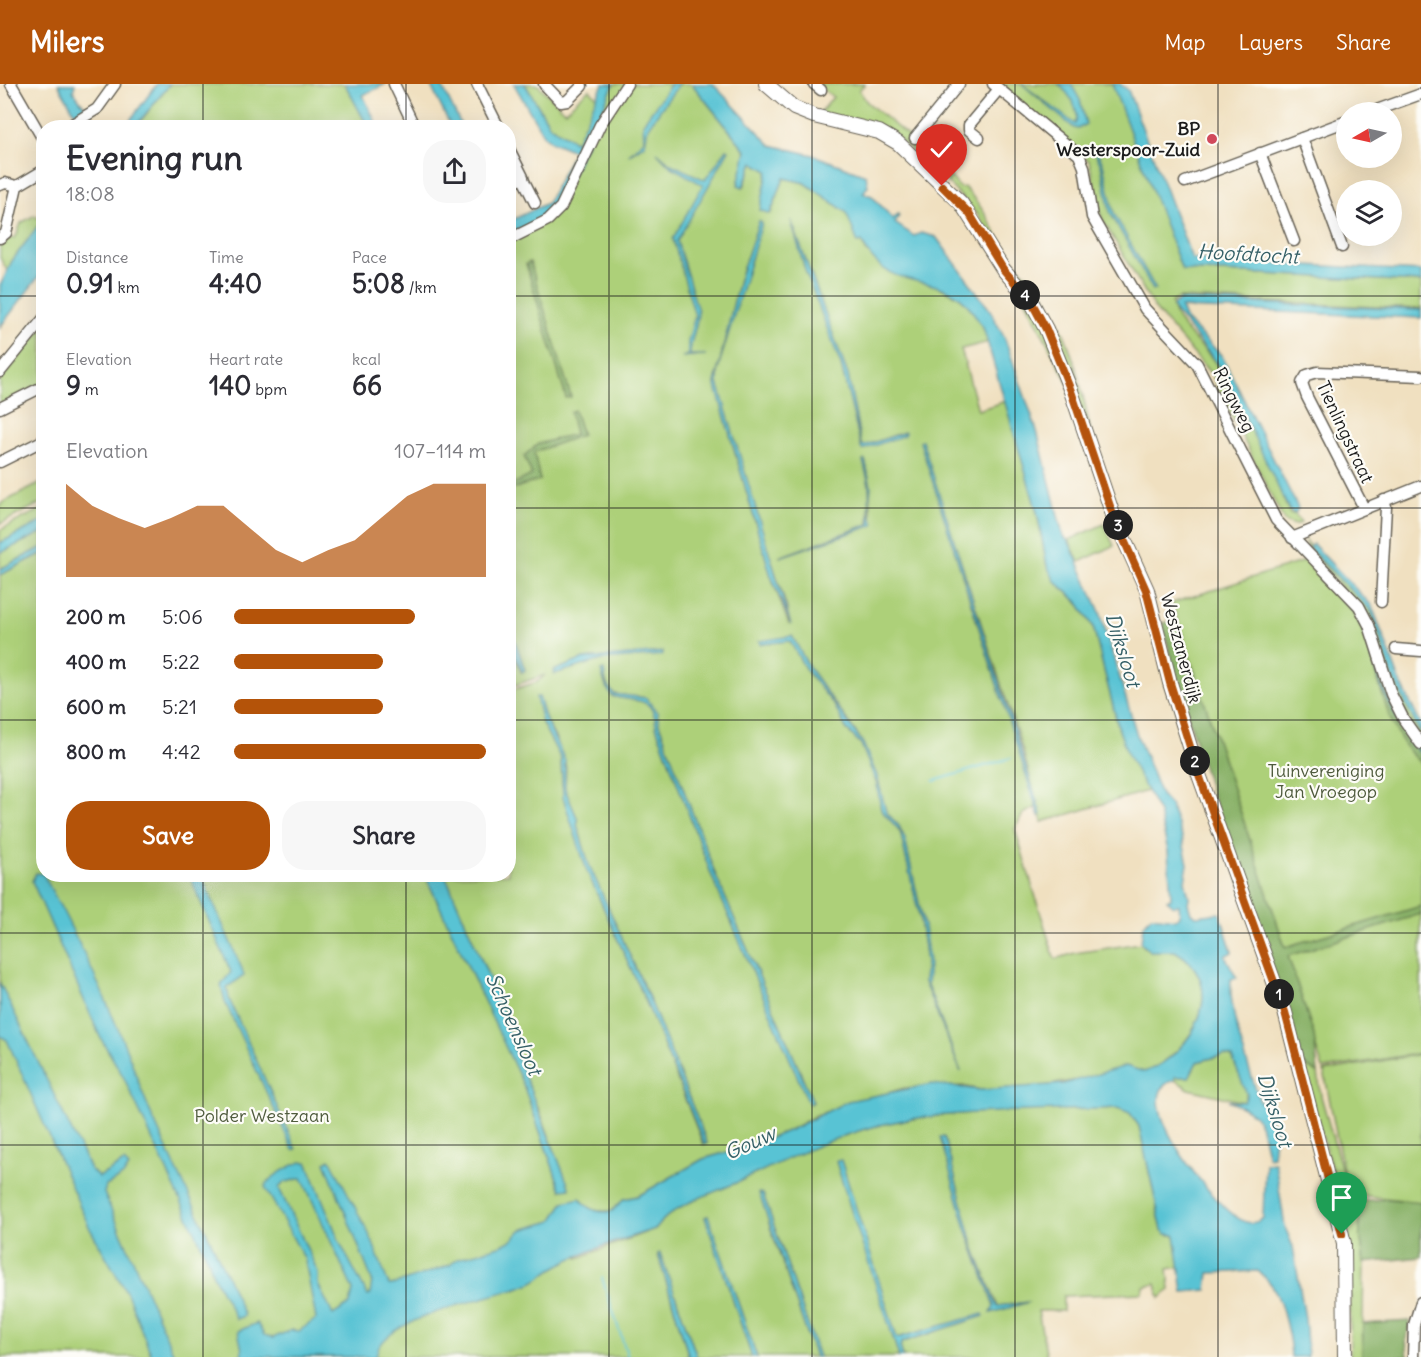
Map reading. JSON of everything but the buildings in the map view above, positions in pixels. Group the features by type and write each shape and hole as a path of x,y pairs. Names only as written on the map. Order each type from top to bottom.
{"street":[{"path":"11,84 36,128"},
{"path":"79,120 90,114 116,84"},
{"path":"394,84 411,120"},
{"path":"477,84 495,120"},
{"path":"544,84 561,102 567,101 582,86"},
{"path":"516,236 548,220 561,207 600,125 627,84"},
{"name":"Westzanerdijk","path":"766,84 794,108 814,116 879,132 898,144 961,203 1003,269 1032,303 1046,329 1113,515 1146,590 1170,683 1198,772 1285,1012 1344,1243 1345,1357"},
{"path":"915,138 959,84"},
{"name":"Ringweg","path":"979,138 969,130 969,125 996,86 1079,155 1084,167 1092,217 1145,309 1197,364 1276,520 1359,606 1369,625 1391,694 1404,720 1421,744"},
{"path":"1399,102 1421,94"},
{"path":"1185,183 1336,126"},
{"path":"1302,138 1342,247"},
{"path":"1260,153 1294,241"},
{"path":"516,164 535,203"},
{"path":"0,238 6,232 17,186 36,175"},
{"path":"516,182 523,179"},
{"path":"2,181 17,186"},
{"path":"0,372 36,328"},
{"name":"Tienlingstraat","path":"1364,508 1306,397 1302,383 1307,375 1317,372 1421,376"},
{"path":"0,408 36,390"},
{"path":"0,462 36,444"},
{"path":"1293,538 1421,486"},
{"path":"1381,602 1386,507 1384,500"},
{"path":"1396,649 1421,651"},
{"path":"1413,1357 1414,1325 1421,1302"}],"green space":[{"path":"170,84 345,84 364,120 141,120"},
{"path":"525,84 537,84 565,111 589,89 597,97 577,142 550,126"},
{"name":"Polder Westzaan","path":"614,84 671,84 668,88 673,92 679,84 692,84 746,151 744,187 753,162 768,171 761,210 771,213 784,178 805,183 846,212 867,253 958,296 973,311 989,342 961,349 978,410 1006,401 1037,512 1047,566 1061,587 1077,601 1093,626 1119,730 1147,791 1042,822 1023,751 921,440 1037,807 1023,814 1015,829 1054,957 1056,959 1075,953 1141,943 1152,951 1175,951 1192,965 1201,981 1203,999 1199,1018 1190,1035 1177,1051 1144,1072 1126,1066 1088,1078 1038,1087 981,1090 963,1086 904,1088 816,1115 792,1129 756,1144 703,1159 638,1196 624,1199 612,1211 597,1211 586,1206 578,1258 655,1229 682,1206 857,1131 899,1121 953,1114 1118,1108 1130,1113 1139,1126 1162,1230 1169,1235 1175,1235 1181,1267 1168,1269 1170,1290 1160,1298 1156,1284 1144,1287 1143,1293 1063,1296 1063,1311 1038,1311 1047,1357 903,1357 900,1345 903,1342 984,1316 897,1338 840,1160 899,1357 819,1357 763,1194 769,1224 815,1357 757,1357 708,1216 705,1217 752,1357 697,1357 660,1253 658,1255 689,1357 0,1357 0,575 36,557 36,882 428,882 519,1074 518,1059 501,1005 448,882 516,882 516,689 537,682 545,675 516,685 516,658 521,672 525,670 516,644 516,238 538,227 585,147","holes":["791,220 848,375 861,444 863,446 904,432 862,450 841,365","759,222 761,223 720,360 739,280","718,370 718,383 757,517 787,608 789,625 771,576 715,383","865,460 870,484 873,525 779,557 869,524 870,492","792,636 810,669 860,738 877,776 886,812 899,826 905,839 924,926 926,960 920,919 900,831 881,810 877,784 861,744 847,730 834,705 806,670 790,641 759,642","663,652 602,660 554,671 584,659","602,670 609,690 614,694 646,698 657,712 659,724 716,876 813,1102 810,1104 713,879 656,726 652,709 648,704 642,702 612,696 606,687","539,697 546,721 557,741 566,767 565,789 578,820 577,824 589,865 650,1000 707,1143 703,1144 647,1004 587,871 562,786 561,759 542,723","926,963 927,985 961,1072 924,982","524,1086 539,1109 565,1178 561,1190","941,1137 944,1137 973,1244 998,1306 1029,1302 992,1312 994,1306 966,1228"]},
{"path":"816,84 865,84 859,90 867,102 952,173 946,181 901,141 819,114 833,97"},
{"path":"997,84 1114,84 1182,270 1421,282 1421,309 1180,298 1172,302 1182,326 1209,354 1226,379 1290,514 1295,514 1301,523 1295,525 1284,521 1211,374 1155,309 1102,219 1089,161"},
{"path":"951,177 960,188 964,187 977,203 1009,255 1040,289 1050,305 1074,360 1092,438 1078,403 1007,264 978,215 947,182"},
{"path":"35,215 36,228 12,261 8,272 0,258 0,242 16,237 21,223"},
{"path":"530,262 571,397 566,398 526,264"},
{"path":"36,336 36,387 0,405 0,381"},
{"path":"574,410 582,435 534,452 540,480 516,488 516,483 532,475 524,456 538,444 575,434 570,412"},
{"path":"36,486 36,506 0,524 0,504"},
{"path":"36,512 36,525 0,543 0,530"},
{"path":"1104,524 1114,546 1079,562 1069,540"},
{"path":"36,535 36,551 0,569 0,553"},
{"path":"1305,541 1371,611 1393,678 1421,735 1421,741 1396,699 1369,619 1306,546"},
{"name":"Tuinvereniging Jan Vroegop","path":"1304,561 1321,578 1327,578 1360,611 1370,632 1391,699 1421,751 1411,740 1383,687 1360,615 1326,579 1360,617 1382,689 1409,742 1421,754 1421,1053 1323,1069 1172,603"},
{"path":"1321,578 1343,600 1320,581"},
{"path":"1343,600 1360,617 1382,689 1409,742 1421,754 1421,764 1406,747 1395,729 1387,710 1370,652 1354,613"},
{"path":"1173,621 1174,625 1179,624 1285,947 1421,906 1421,914 1288,956 1314,1035 1318,1073 1301,1063 1228,844 1193,734 1162,623"},
{"path":"1421,1054 1421,1202 1349,1194 1356,1201 1364,1263 1362,1357 1350,1357 1351,1251 1340,1198 1301,1063 1318,1073 1321,1096 1346,1185 1324,1071"},
{"path":"1224,1055 1232,1057 1243,1080 1246,1092 1244,1102 1189,1089 1175,1080 1175,1077 1189,1077 1197,1062"},
{"path":"1388,1199 1421,1202 1421,1257 1364,1263 1356,1201"},
{"path":"1410,1321 1406,1342 1408,1357 1362,1357 1363,1324"}],"water":[{"path":"58,84 75,84 73,91 95,120 79,120"},
{"path":"157,84 170,84 141,120 130,120"},
{"path":"345,84 386,84 363,95 375,120 364,120"},
{"path":"430,84 441,84 459,120 448,120"},
{"path":"514,84 525,84 550,126 576,142 603,84 614,84 558,205 546,217 516,232 516,218 547,203 574,151 544,136"},
{"path":"671,84 679,84 648,127 645,144 628,155 644,140 643,123"},
{"path":"692,84 713,84 771,145 813,155 866,175 868,186 863,193 872,196 893,219 898,214 895,223 914,236 921,233 936,237 990,310 1005,339 1037,431 1063,536 1069,542 1100,612 1137,735 1161,795 1170,805 1182,837 1188,864 1185,881 1191,913 1196,916 1220,913 1232,952 1225,956 1237,978 1231,979 1231,993 1240,1040 1260,1102 1263,1102 1271,1123 1275,1122 1276,1132 1280,1134 1275,1136 1273,1156 1268,1157 1261,1128 1255,1116 1241,1106 1228,1101 1244,1102 1247,1095 1232,1057 1224,1055 1197,1062 1189,1077 1175,1077 1175,1080 1161,1090 1160,1107 1167,1129 1198,1177 1216,1199 1246,1222 1251,1223 1263,1218 1265,1163 1275,1162 1285,1227 1293,1247 1305,1318 1308,1357 1291,1357 1285,1322 1277,1295 1271,1284 1258,1271 1209,1273 1207,1290 1183,1292 1175,1235 1166,1234 1162,1230 1139,1126 1130,1113 1118,1108 953,1114 899,1121 857,1131 817,1146 682,1206 655,1229 575,1257 533,1282 418,1319 397,1330 382,1342 376,1357 241,1357 238,1331 257,1323 264,1335 273,1338 291,1330 299,1331 316,1319 305,1260 265,1187 277,1175 297,1164 307,1162 341,1245 368,1296 372,1280 325,1162 330,1159 371,1238 389,1285 392,1285 450,1265 457,1259 502,1245 513,1239 521,1230 552,1221 564,1202 580,1198 594,1210 612,1211 624,1199 638,1196 703,1159 756,1144 848,1101 932,1084 981,1090 1063,1084 1126,1066 1144,1072 1161,1064 1177,1051 1190,1035 1199,1018 1203,1000 1201,982 1192,965 1175,951 1150,951 1141,943 1143,926 1151,916 1176,919 1180,916 1179,905 1174,906 1167,900 1171,898 1168,851 1159,813 1128,755 1119,730 1093,626 1077,601 1055,581 1047,566 1037,512 983,327 957,295 944,289 906,279 882,268 871,257 862,242 858,243 846,212 805,183 784,178 770,214 760,210 768,171 753,162 743,187 738,185 746,151","holes":["302,1178 353,1290 350,1304 333,1315 318,1284 318,1272 279,1188 283,1183"]},
{"path":"1022,84 1075,124 1077,114 1075,108 1070,97 1058,84 1071,84 1080,100 1086,124 1078,129 1074,128"},
{"name":"Hoofdtocht","path":"1112,84 1120,84 1128,90 1192,259 1421,271 1421,282 1182,270"},
{"path":"727,149 729,150 677,241 698,311 690,355 706,355 682,357 688,355 688,341 695,316 673,239 703,185 670,166 657,152 671,164 705,180"},
{"path":"1093,149 1096,149 1103,164 1114,213 1156,290 1153,290 1110,212 1101,165"},
{"path":"791,220 848,375 861,444 864,446 905,432 905,435 862,450 841,365 805,270"},
{"path":"759,221 762,223 720,361 739,280"},
{"path":"36,228 36,280 0,327 0,286 12,261"},
{"path":"1180,300 1421,310 1421,318 1181,308 1186,320 1222,356 1298,508 1295,514 1289,510 1222,369 1174,310 1173,306"},
{"path":"718,370 718,383 791,625 771,576 715,383"},
{"path":"922,440 1041,814 1039,816 920,442"},
{"path":"865,460 871,486 869,503 869,484 863,461"},
{"path":"870,510 874,525 780,557 870,524"},
{"path":"36,525 36,535 0,553 0,543"},
{"path":"1313,544 1372,606 1400,681 1421,725 1421,735 1393,678 1371,611 1313,552 1309,547"},
{"path":"36,551 36,557 0,575 0,569"},
{"path":"1326,579 1360,615 1383,687 1421,754 1409,742 1382,689 1360,617 1324,581"},
{"path":"792,636 810,669 863,743 877,776 886,812 899,826 905,839 924,926 929,962 927,985 961,1072 924,982 926,962 920,919 900,831 881,810 877,784 861,744 847,730 834,705 806,670 790,641 760,644 759,641"},
{"path":"516,644 525,670 522,672 516,657"},
{"path":"663,652 663,655 602,660 554,674 553,671 584,659"},
{"path":"604,670 606,684 614,694 646,698 657,712 659,724 716,876 813,1102 809,1104 713,879 656,726 652,709 648,704 642,702 612,696 606,687 601,671"},
{"path":"536,697 539,697 546,721 565,760 565,789 578,820 577,825 589,865 650,1000 707,1143 704,1144 647,1004 587,871 563,797 561,759 542,723"},
{"path":"36,873 36,882 47,882 88,961 118,1028 153,1118 244,1316 236,1319 213,1275 123,1076 101,1039 32,881"},
{"path":"192,882 204,882 242,969 244,976 227,987 229,999 296,1149 293,1150 225,1002 221,985 231,972"},
{"path":"428,882 448,882 501,1005 513,1047 570,1189 561,1190 523,1084"},
{"path":"0,983 90,1169 99,1177 124,1162 129,1167 124,1175 106,1186 104,1193 175,1357 152,1357 127,1293 90,1229 7,1040 0,1036"},
{"path":"944,1136 973,1244 995,1302 998,1306 1029,1302 991,1313 994,1306 966,1228 940,1137"},
{"path":"841,1160 897,1338 983,1314 984,1316 903,1342 900,1346 903,1357 899,1357 836,1161"},
{"path":"759,1193 763,1194 819,1357 815,1357"},
{"path":"708,1216 757,1357 752,1357 705,1217"},
{"path":"660,1253 697,1357 689,1357 658,1254"}],"waterway":[{"path":"934,781 1011,758"},
{"path":"602,1278 628,1357"}],"place":[{"name":"BP Westerspoor-Zuid","path":"1212,139"}],"route":[{"path":"942,186 969,213 1003,269 1032,303 1046,329 1071,391 1113,515 1146,590 1156,621 1170,683 1198,772 1285,1012 1342,1234"}],"water label":[{"name":"Dijksloot","path":"1123,650"},
{"name":"Schoensloot","path":"514,1024"},
{"name":"Dijksloot","path":"1275,1110"},
{"name":"Gouw","path":"750,1143"}]}
